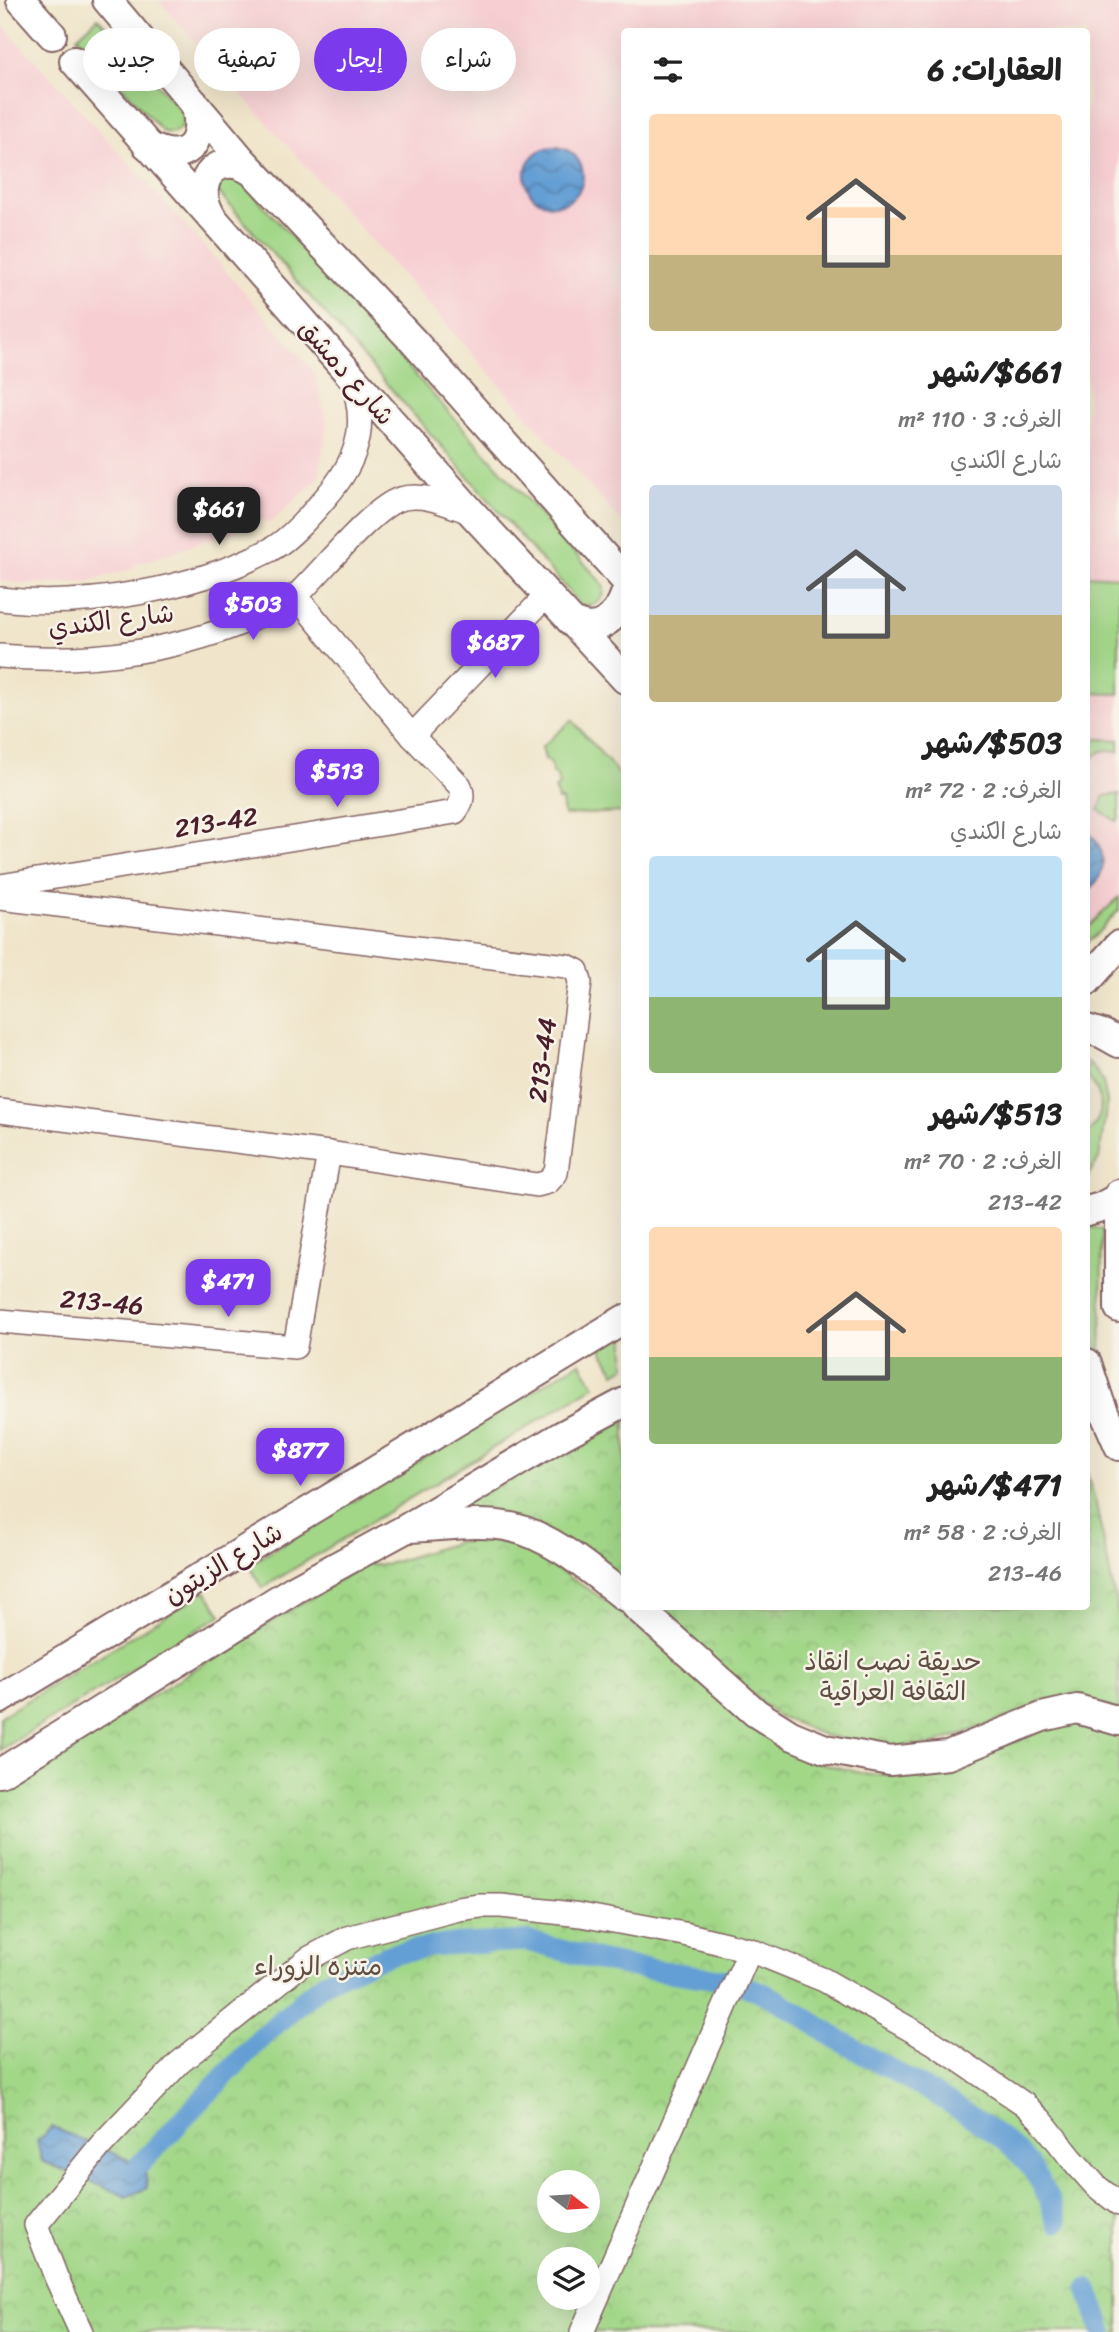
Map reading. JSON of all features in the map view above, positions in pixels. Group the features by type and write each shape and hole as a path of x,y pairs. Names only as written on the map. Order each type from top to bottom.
{"main road":[{"path":"21,0 52,35"},
{"path":"107,0 255,174 414,342 621,575"},
{"name":"شارع دمشق","path":"74,61 472,513 621,675"},
{"path":"147,145 174,153 192,146 200,127 195,104"},
{"path":"214,221 202,194 204,181 209,173 224,164 234,164 255,174"},
{"path":"570,620 580,626 601,624 621,607"},
{"path":"1091,972 1119,945"},
{"path":"1090,1030 1119,1043"},
{"path":"1090,1210 1119,1196"},
{"path":"1119,1196 1119,1308"},
{"name":"شارع الزيتون","path":"0,1699 621,1321"},
{"path":"1090,1372 1119,1446"},
{"path":"0,1773 295,1589 407,1528 561,1436 621,1404"},
{"path":"407,1528 492,1525 512,1527 529,1533 579,1561 621,1594"},
{"path":"640,1610 756,1713 791,1735 825,1749 890,1761 948,1755 1042,1717 1077,1709 1119,1721"}],"street":[{"name":"شارع الكندي","path":"0,599 46,602 87,600 155,590 212,573 272,549 312,515 338,482 358,445 361,420 359,397 351,377"},
{"name":"شارع الكندي","path":"0,656 79,657 138,651 200,637 247,621 296,596 380,510 398,500 416,496 472,513"},
{"path":"412,736 547,595"},
{"name":"213-42","path":"0,886 455,812 462,801 460,786 412,736 296,596"},
{"name":"213-44","path":"0,898 553,964 577,971 580,982 556,1174 548,1182 537,1185 329,1153 0,1111"},
{"name":"213-46","path":"0,1321 295,1347 329,1153"},
{"path":"81,2332 36,2225 101,2145 179,2063 308,1959 347,1938 458,1909 501,1906 581,1915 684,1934 750,1950 805,1972 850,1994 934,2043 1001,2087 1041,2120 1096,2186 1119,2204"},
{"path":"582,2332 750,1950"}],"shaded area":[{"path":"158,0 1119,0 1119,910 1092,939 1090,940 1090,28 621,28 621,521 239,91 300,91 300,28 194,28 194,41"},
{"path":"0,22 188,228 315,373 327,422 319,478 272,522 258,520 259,523 134,565 135,568 86,582 30,584 0,581"}],"green space":[{"path":"98,18 107,28 87,28"},
{"path":"83,32 83,44 77,37"},
{"path":"126,91 163,91 183,113 183,125 171,133 162,131"},
{"path":"238,177 601,582 604,592 600,600 591,605 580,604 220,194 216,187 219,179"},
{"path":"1090,575 1119,577 1119,694 1090,693"},
{"path":"572,720 621,776 621,812 564,815 562,800 558,800 555,788 559,787 557,775 553,775 542,747"},
{"path":"1090,740 1119,740 1119,752 1099,752 1090,763"},
{"path":"1119,794 1119,818 1116,821 1099,810 1104,796"},
{"path":"1119,897 1119,910 1090,940 1090,925"},
{"path":"1090,1065 1103,1082 1107,1102 1099,1159 1090,1172 1090,1130 1100,1112 1099,1098 1090,1080"},
{"path":"1090,1228 1102,1230 1101,1362 1090,1324"},
{"path":"621,1336 621,1369 615,1373 601,1349"},
{"path":"580,1362 595,1386 262,1588 249,1565"},
{"path":"621,1419 621,1583 456,1519 464,1503"},
{"name":"حديقة نصب انقاذ الثقافة العراقية","path":"1090,1484 1119,1618 1119,1710 1067,1697 1040,1701 1025,1711 931,1745 885,1746 828,1737 776,1715 655,1610 1090,1610"},
{"name":"متنزه الزوراء","path":"482,1540 519,1545 611,1604 749,1719 801,1758 869,1775 929,1772 1072,1720 1114,1733 1119,1740 1119,2332 0,2332 0,1790 366,1563 385,1565 458,1542"},
{"path":"206,1591 221,1615 0,1750 0,1717"}],"water":[{"path":"554,147 565,149 578,160 583,176 581,187 570,200 554,205 543,203 530,192 525,176 527,165 538,152"},
{"path":"1090,834 1099,846 1103,862 1099,878 1090,889"},
{"path":"52,2127 145,2167 147,2188 127,2197 42,2161 37,2141"}],"waterway":[{"path":"140,2164 263,2036 303,2000 324,1983 395,1953 443,1945 527,1941 633,1967 726,1980"},
{"path":"747,1987 781,2002 836,2038 951,2104 994,2133 1014,2149 1036,2174 1057,2222"},
{"path":"1088,2289 1103,2332"}]}
